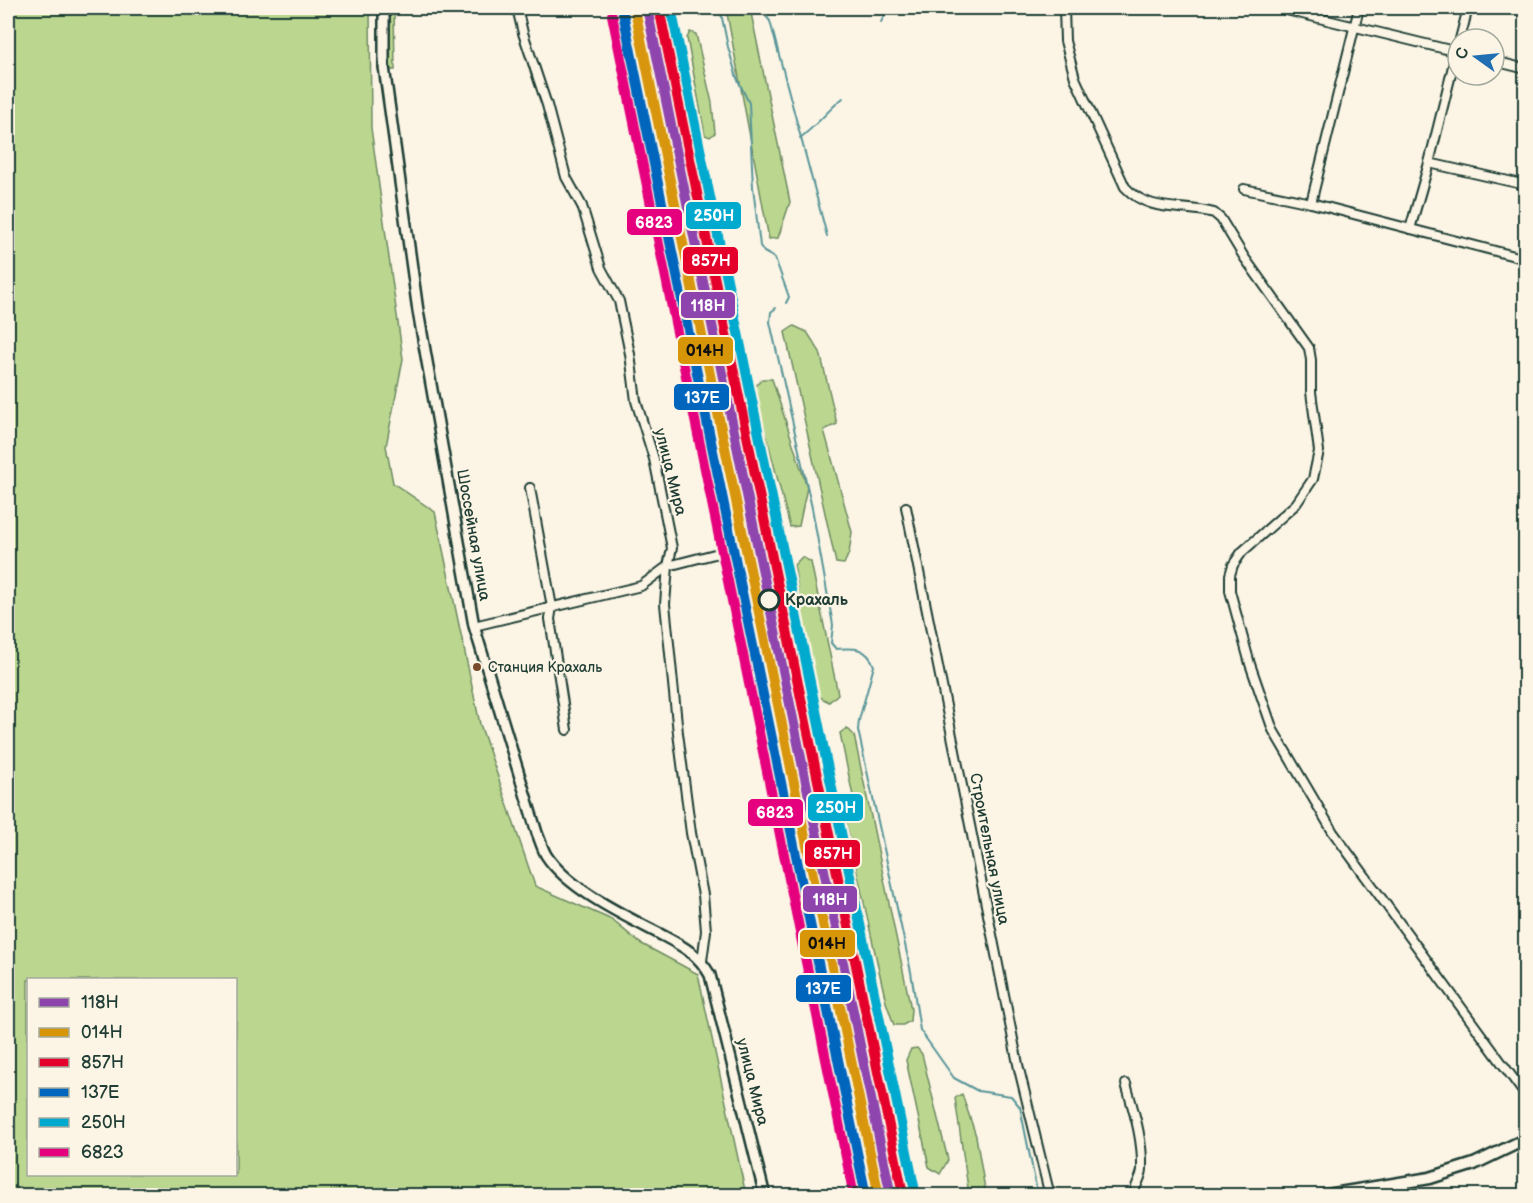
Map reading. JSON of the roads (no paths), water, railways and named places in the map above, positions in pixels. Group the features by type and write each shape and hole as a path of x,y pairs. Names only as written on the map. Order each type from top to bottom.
{"main road":[{"path":"1321,1196 1430,1178 1474,1164 1526,1139"}],"street":[{"name":"Шоссейная улица","path":"384,8 384,67 418,311 474,626 544,853 556,868 593,896 681,945 702,961 710,975"},
{"name":"улица Мира","path":"517,8 547,105 566,177 582,206 601,268 619,301 630,354 636,401 654,459 672,548 665,604 691,833 703,895 706,931 702,961"},
{"path":"1064,8 1065,41 1076,78 1125,187 1134,197 1147,203 1214,213 1221,219 1244,257 1309,348 1311,392 1319,451 1313,479 1296,504 1242,552 1233,565 1230,575 1230,591 1250,664 1273,730 1333,832 1526,1096"},
{"path":"1278,8 1446,47"},
{"path":"1311,203 1359,8"},
{"path":"1463,27 1468,8"},
{"path":"1506,64 1526,69"},
{"path":"1410,229 1448,87"},
{"path":"1429,163 1526,185"},
{"path":"1244,189 1311,203 1526,259"},
{"path":"530,488 552,607 550,620 567,730"},
{"name":"Строительная улица","path":"906,507 1019,1068 1050,1196"},
{"path":"474,626 641,586 668,566 729,550"},
{"name":"улица Мира","path":"710,975 765,1196"},
{"path":"1126,1084 1143,1148 1142,1174 1134,1196"}],"waterway":[{"path":"720,8 737,78 749,103 753,187 760,246 764,252 775,258 789,297 786,303"},
{"path":"759,8 770,21 827,236"},
{"path":"881,22 889,8"},
{"path":"800,138 843,98"},
{"path":"776,308 771,312 770,322 812,508 833,625 831,643 836,649 854,649 863,652 871,659 874,666 858,730 911,972 920,1030 954,1078 978,1091 1011,1096 1020,1107 1038,1196"}],"place":[{"name":"Крахаль","path":"769,600"},
{"name":"Станция Крахаль","path":"477,667"}]}
